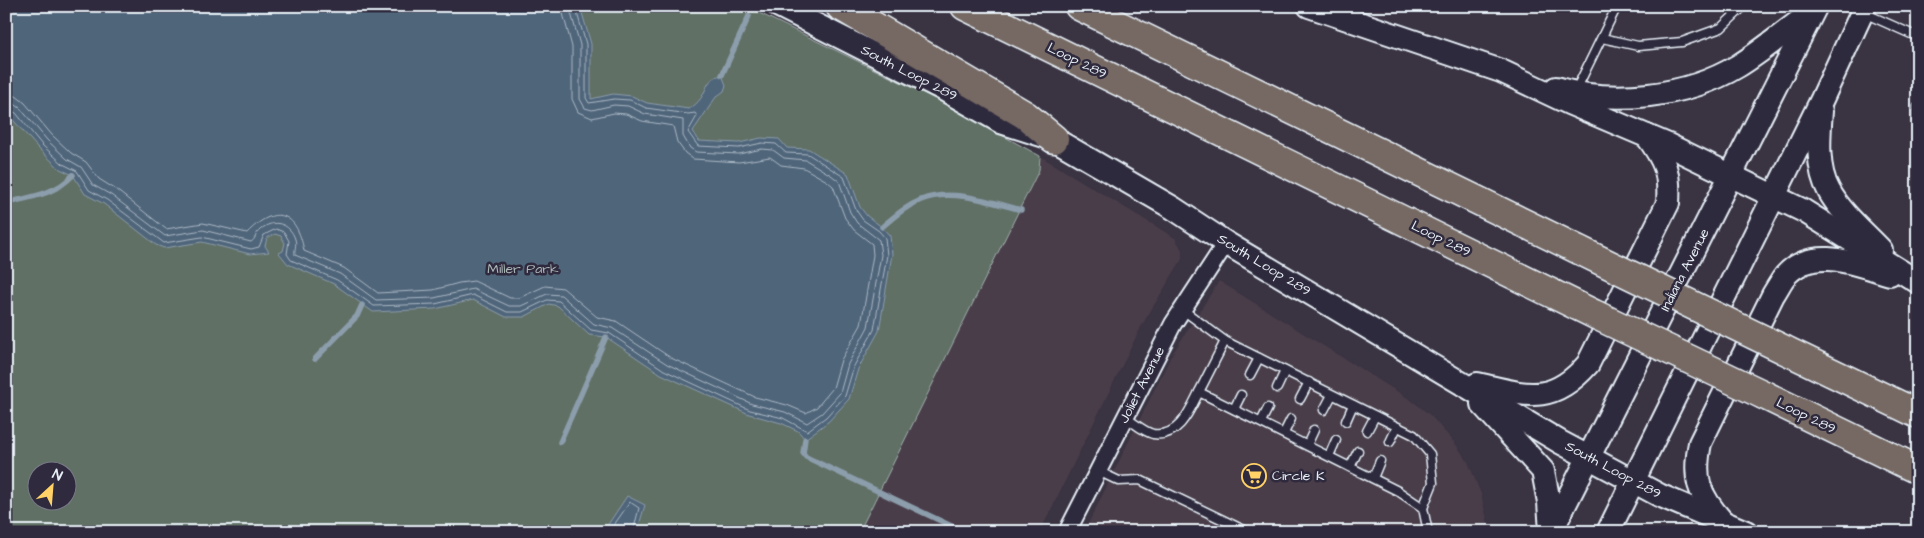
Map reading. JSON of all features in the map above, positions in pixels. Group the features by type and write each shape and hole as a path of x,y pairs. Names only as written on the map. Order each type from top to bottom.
{"highway":[{"path":"840,6 1025,115 1054,139"},
{"name":"Loop 289","path":"965,6 1596,315 1918,470"},
{"path":"1079,6 1918,414"}],"main road":[{"name":"South Loop 289","path":"779,6 943,89 1002,122 1054,139 1173,208 1226,243 1590,458 1632,481 1746,532"},
{"path":"1315,7 1501,71 1575,92 1609,98 1658,95 1701,82 1737,67 1815,8"},
{"name":"Indiana Avenue","path":"1551,532 1590,458 1815,8"},
{"path":"1608,532 1822,99 1864,9"},
{"path":"1501,71 1569,104 1647,136 1774,196 1804,212 1918,282"},
{"path":"1822,99 1818,137 1821,166 1829,191 1883,252 1918,282"},
{"path":"1459,380 1526,395 1554,392 1575,379 1588,364 1668,203 1669,180 1662,158 1647,136"},
{"path":"1723,522 1709,507 1699,490 1697,460 1700,443 1773,295 1786,275 1804,263 1826,258 1846,261 1918,282"},
{"path":"1459,380 1519,442 1543,471 1549,502 1551,532"}],"street":[{"name":"Joliet Avenue","path":"1067,532 1173,324 1226,243"}],"lane":[{"path":"1575,92 1617,6"},
{"path":"1602,38 1638,46 1682,42 1721,28 1744,6"},
{"path":"1864,9 1918,37"},
{"path":"1918,106 1918,142"},
{"path":"1182,310 1225,341 1414,435 1430,454 1433,483 1423,508 1428,532"},
{"path":"1126,418 1153,434 1168,431 1184,422 1225,341"},
{"path":"1250,375 1259,358"},
{"path":"1277,388 1285,371"},
{"path":"1300,400 1308,382"},
{"path":"1199,392 1398,490 1423,508"},
{"path":"1324,410 1332,394"},
{"path":"1234,409 1241,395"},
{"path":"1346,421 1353,405"},
{"path":"1261,422 1268,408"},
{"path":"1367,431 1375,416"},
{"path":"1284,434 1291,419"},
{"path":"1390,442 1397,427"},
{"path":"1307,445 1314,430"},
{"path":"1329,456 1336,440"},
{"path":"1350,467 1358,451"},
{"path":"1373,478 1380,461"},
{"path":"1098,470 1119,481 1140,480 1248,532"}],"shaded area":[{"path":"1040,156 1175,238 1182,250 1182,259 1142,325 1040,532 859,532 1039,170"},
{"path":"1219,281 1411,400 1430,415 1454,442 1468,462 1481,494 1490,532 1084,532 1171,356"}],"green space":[{"name":"Miller Park","path":"6,6 745,6 937,100 1040,156 1039,170 859,532 6,532"}],"water":[{"path":"6,6 580,6 591,44 591,99 613,94 632,96 647,103 689,109 700,99 711,80 722,75 726,85 724,91 716,97 693,131 699,141 739,143 761,138 779,139 787,148 809,149 848,174 860,207 867,216 882,227 890,236 892,254 879,331 858,369 849,399 829,421 805,439 798,431 781,423 749,414 661,374 606,337 589,335 558,306 549,304 524,317 506,317 473,300 435,309 373,312 334,284 288,264 279,253 283,251 285,243 281,236 275,234 267,238 265,246 269,252 250,254 202,242 164,248 156,245 104,204 85,194 73,175 60,169 38,148 6,112"},
{"path":"627,496 645,505 637,532 603,532"}],"waterway":[{"path":"722,75 749,16"},
{"path":"6,203 51,191 73,175"},
{"path":"882,227 910,205 921,200 945,195 984,200 1021,210"},
{"path":"315,359 357,316 362,305"},
{"path":"560,442 606,337"},
{"path":"805,439 803,453 806,457 964,532"}],"place":[{"name":"Circle K","path":"1254,476"}]}
